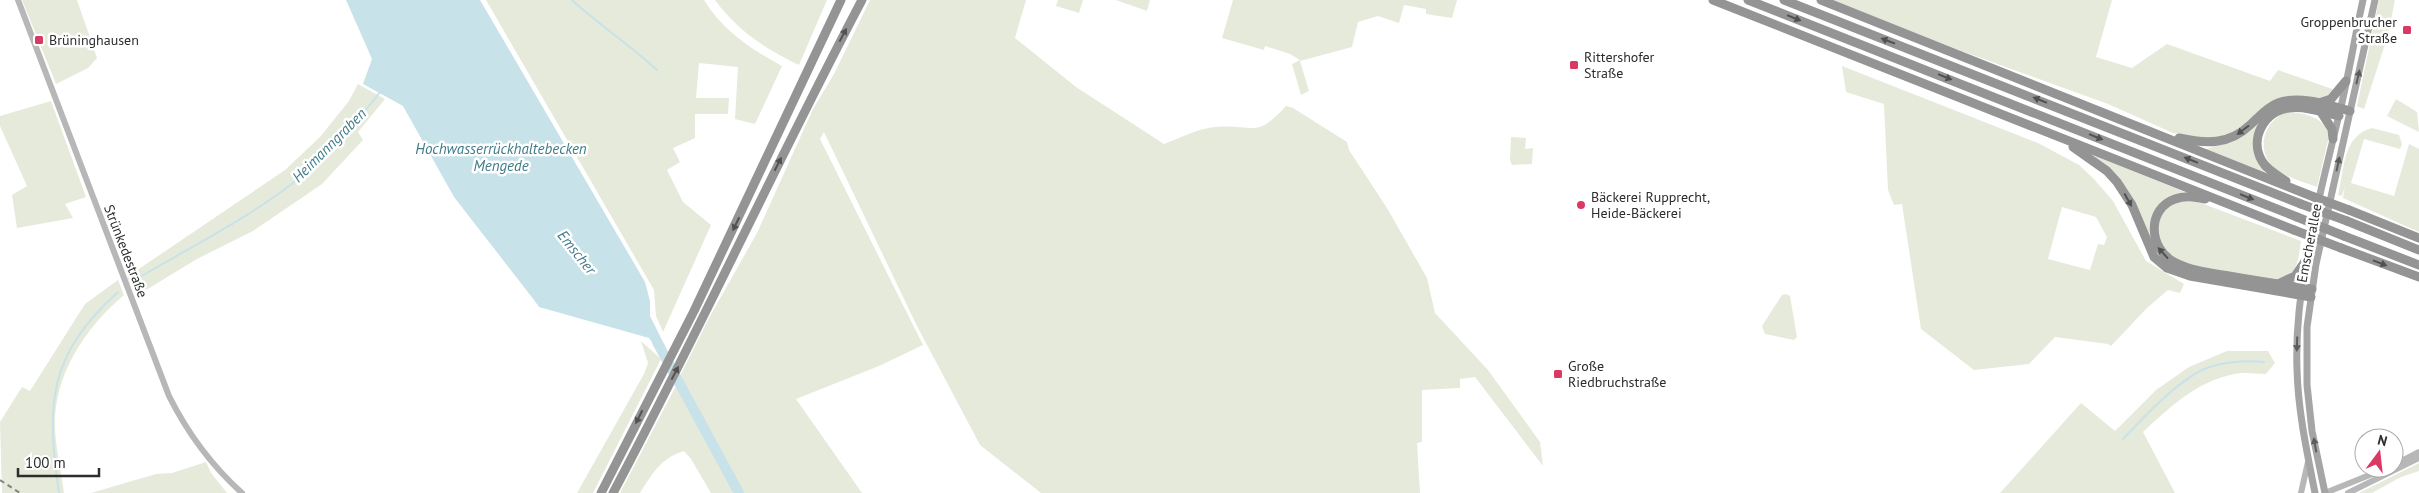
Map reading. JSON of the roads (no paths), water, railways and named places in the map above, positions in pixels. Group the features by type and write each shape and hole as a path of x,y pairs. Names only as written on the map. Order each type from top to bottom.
{"highway":[{"path":"822,42 836,0"},
{"path":"601,493 682,333 841,0"},
{"path":"613,493 690,344 824,71 862,0"},
{"path":"1713,0 2294,230 2419,277"},
{"path":"1748,0 2419,265"},
{"path":"1784,0 2419,250"},
{"path":"1821,0 2304,192"},
{"path":"2346,81 2331,99 2318,107 2280,110 2266,119 2258,135 2258,150 2263,163 2276,175 2314,197 2419,238"},
{"path":"2154,133 2198,142 2218,143 2238,135 2261,114 2277,103 2295,100 2343,112"},
{"path":"2318,107 2332,129 2333,139"},
{"path":"2051,134 2086,155 2117,182 2132,205 2150,250 2161,264 2190,276 2307,292"},
{"path":"2221,201 2184,197 2164,206 2156,217 2154,230 2157,246 2162,254 2176,264 2195,270 2275,284 2307,292"},
{"path":"2275,284 2295,276 2308,257"}],"main road":[{"name":"Strünkedestraße","path":"18,0 169,396 179,416 204,453 242,493"},
{"name":"Emscherallee","path":"2325,493 2315,445 2307,385 2308,257 2333,139 2366,43 2375,0"},
{"name":"Emscherallee","path":"2315,493 2308,461 2297,369 2307,292 2343,112 2346,81 2362,2"},
{"path":"2404,460 2419,452"},
{"path":"2348,493 2419,458"},
{"path":"2301,493 2308,461"},
{"path":"2325,493 2362,478"}],"water":[{"name":"Hochwasserrückhaltebecken Mengede","path":"346,0 480,0 645,282 650,301 650,316 666,348 662,357 649,338 539,307 454,197 403,106 363,84 372,59"}],"waterway":[{"path":"572,0 657,70"},
{"name":"Heimanngraben","path":"135,280 242,218 303,175 334,146 381,91"},
{"name":"Heimanngraben","path":"59,493 53,433 53,407 57,383 65,360 77,337 95,315 118,292"},
{"name":"Emscher","path":"657,342 739,493"},
{"path":"2123,439 2170,392 2191,376 2216,365 2233,362 2264,362"}],"railway":[{"path":"0,480 20,493"}],"place":[{"name":"Groppenbrucher Straße","path":"2407,30"},
{"name":"Brüninghausen","path":"39,40"},
{"name":"Rittershofer Straße","path":"1574,65"},
{"name":"Bäckerei Rupprecht, Heide-Bäckerei","path":"1581,205"},
{"name":"Große Riedbruchstraße","path":"1558,374"}]}
